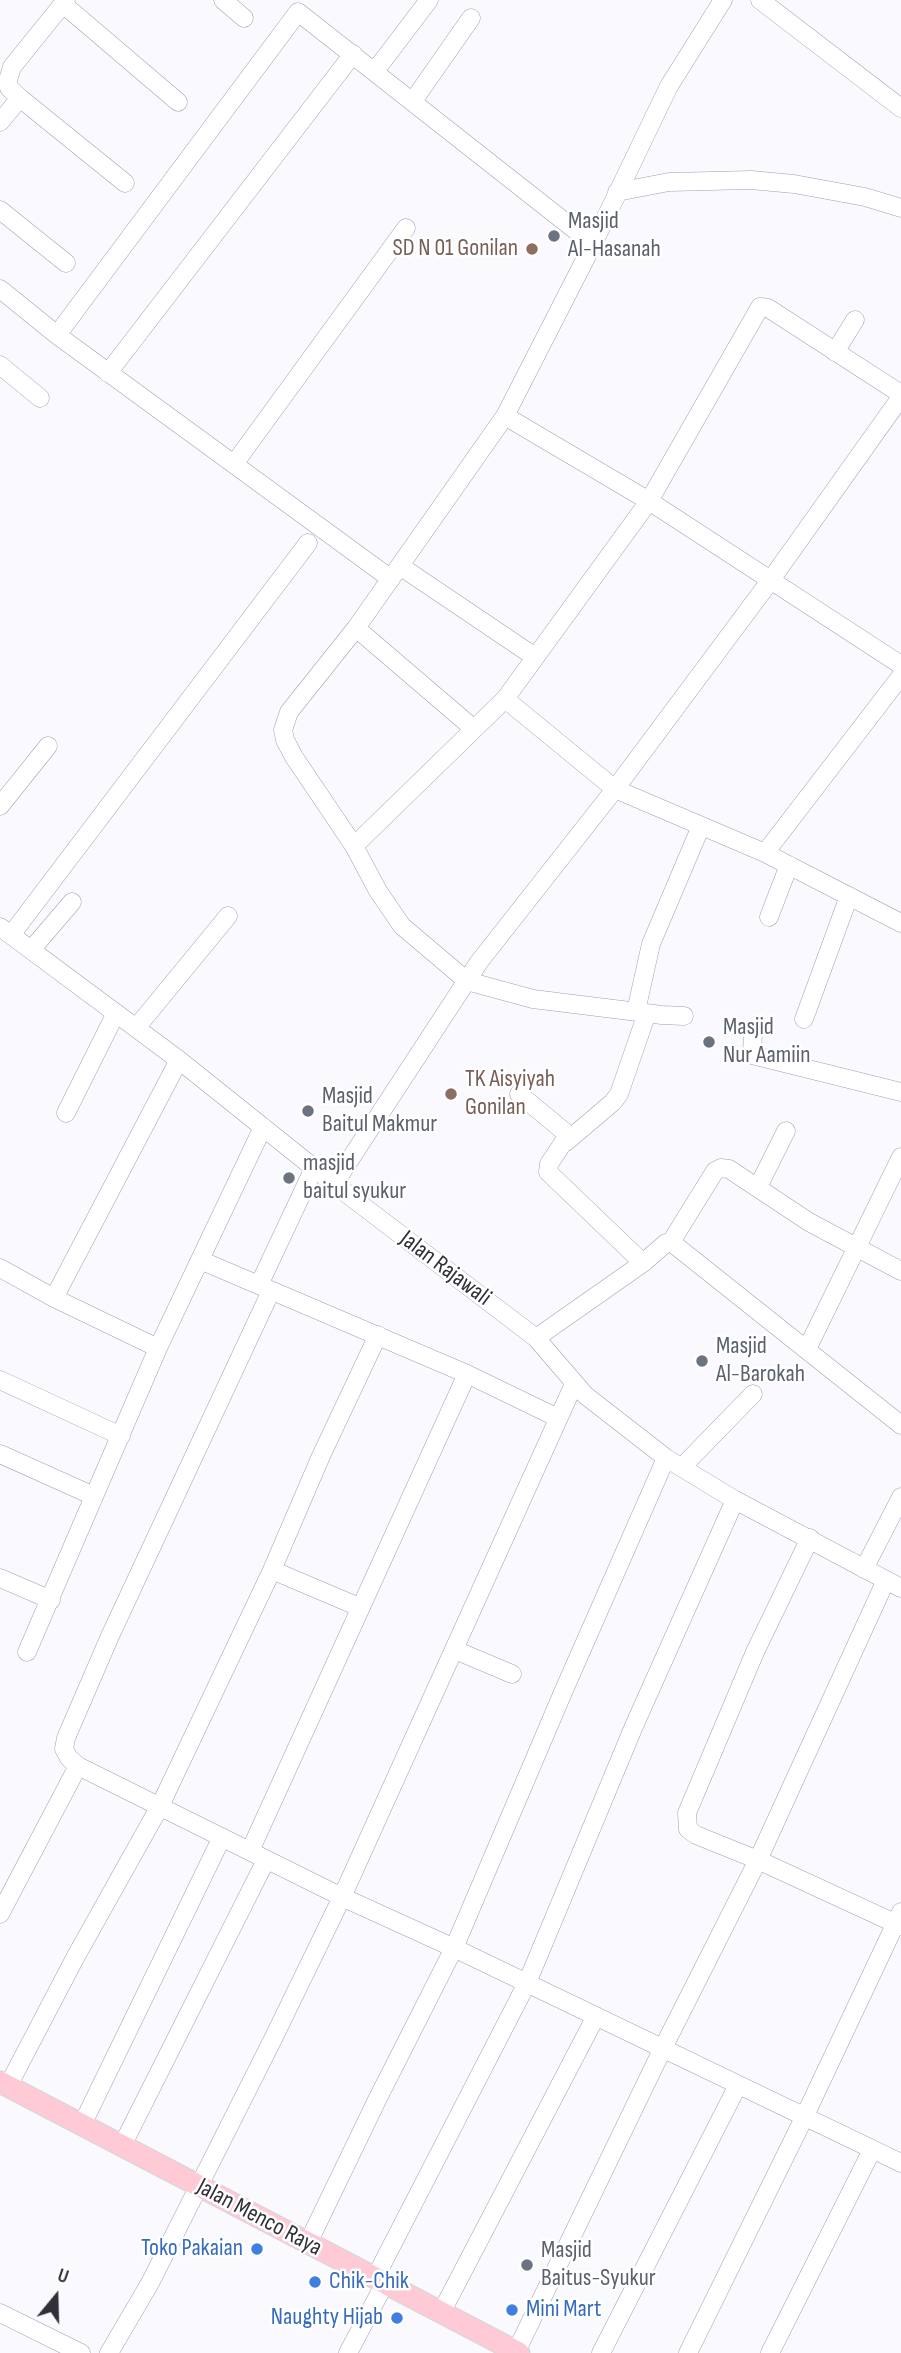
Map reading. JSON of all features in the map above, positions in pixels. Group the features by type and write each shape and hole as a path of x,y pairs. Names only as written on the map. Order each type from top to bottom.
{"main road":[{"name":"Jalan Menco Raya","path":"4,2084 517,2352"}],"street":[{"path":"223,0 244,18"},
{"path":"375,71 429,0"},
{"path":"684,1016 533,999 467,981 402,926 378,891 354,846 294,757 283,730 289,712 356,628 505,416 593,244 669,86 723,0"},
{"path":"760,0 900,103"},
{"path":"125,183 9,88 8,80 12,67 65,2 178,103"},
{"path":"57,335 296,6 593,244"},
{"path":"413,101 471,18"},
{"path":"108,373 353,54"},
{"path":"0,122 20,98"},
{"path":"617,192 669,182 751,180 806,186 865,197 901,208"},
{"path":"0,210 66,263"},
{"path":"234,464 406,228"},
{"path":"0,289 57,335 234,464 396,572 535,657"},
{"path":"334,1184 479,962 615,789 770,580 901,396 768,308 760,307 649,501 505,699 354,846"},
{"path":"835,352 855,320"},
{"path":"0,365 40,398"},
{"path":"505,416 649,501 901,665"},
{"path":"6,931 308,543"},
{"path":"356,628 474,729"},
{"path":"765,853 901,676"},
{"path":"505,699 615,789 765,853 901,923"},
{"path":"0,806 48,746"},
{"path":"643,1263 548,1172 549,1164 566,1142 619,1094 642,1012 651,944 701,826"},
{"path":"769,917 789,865"},
{"path":"804,1018 849,896"},
{"path":"32,950 72,902"},
{"path":"136,1028 228,916"},
{"name":"Jalan Rajawali","path":"6,931 178,1060 334,1184 536,1338 585,1395 674,1462 735,1500 894,1584"},
{"path":"66,1113 116,1013"},
{"path":"753,1032 750,1052 752,1055 901,1092"},
{"path":"54,1298 178,1060"},
{"path":"519,1094 566,1133 566,1142"},
{"path":"27,1652 158,1348 263,1127"},
{"path":"758,1187 786,1131"},
{"path":"807,1349 901,1157"},
{"path":"314,1168 265,1288 66,1738 64,1749 69,1758 78,1766 342,1897 901,2163"},
{"path":"536,1338 671,1242 715,1171 721,1168 729,1169 809,1222 901,1271"},
{"path":"671,1242 901,1425"},
{"path":"200,1260 467,1374 558,1418"},
{"path":"0,1268 54,1298 158,1348"},
{"path":"4,2084 160,1806 272,1570 321,1456 378,1335"},
{"path":"122,2146 258,1855 359,1607 467,1374"},
{"path":"0,1380 121,1436"},
{"path":"109,2353 150,2283 342,1897 574,1384"},
{"path":"308,2243 454,1948 564,1690 674,1462 753,1394"},
{"path":"0,1454 87,1493"},
{"path":"864,1569 901,1496"},
{"path":"348,2353 380,2281 527,1983 634,1726 735,1500"},
{"path":"688,2353 899,1921 696,1835 688,1829 687,1813 755,1652 810,1538"},
{"path":"272,1570 359,1607"},
{"path":"0,1578 51,1600"},
{"path":"517,2352 663,2048 894,1584"},
{"path":"455,1650 512,1674"},
{"path":"0,1914 78,1766"},
{"path":"82,2125 222,1837"},
{"path":"441,2313 596,2016"},
{"path":"601,2353 738,2085"},
{"path":"770,2353 872,2150"},
{"path":"0,2313 81,2353"}],"place":[{"name":"Masjid Al-Hasanah","path":"554,236"},
{"name":"SD N 01 Gonilan","path":"532,249"},
{"name":"Masjid Nur Aamiin","path":"709,1042"},
{"name":"TK Aisyiyah Gonilan","path":"451,1094"},
{"name":"Masjid Baitul Makmur","path":"308,1111"},
{"name":"masjid baitul syukur","path":"289,1178"},
{"name":"Masjid Al-Barokah","path":"702,1361"},
{"name":"Toko Pakaian","path":"257,2249"},
{"name":"Masjid Baitus-Syukur","path":"527,2265"},
{"name":"Chik-Chik","path":"315,2282"},
{"name":"Mini Mart","path":"512,2310"},
{"name":"Naughty Hijab","path":"397,2318"}]}
